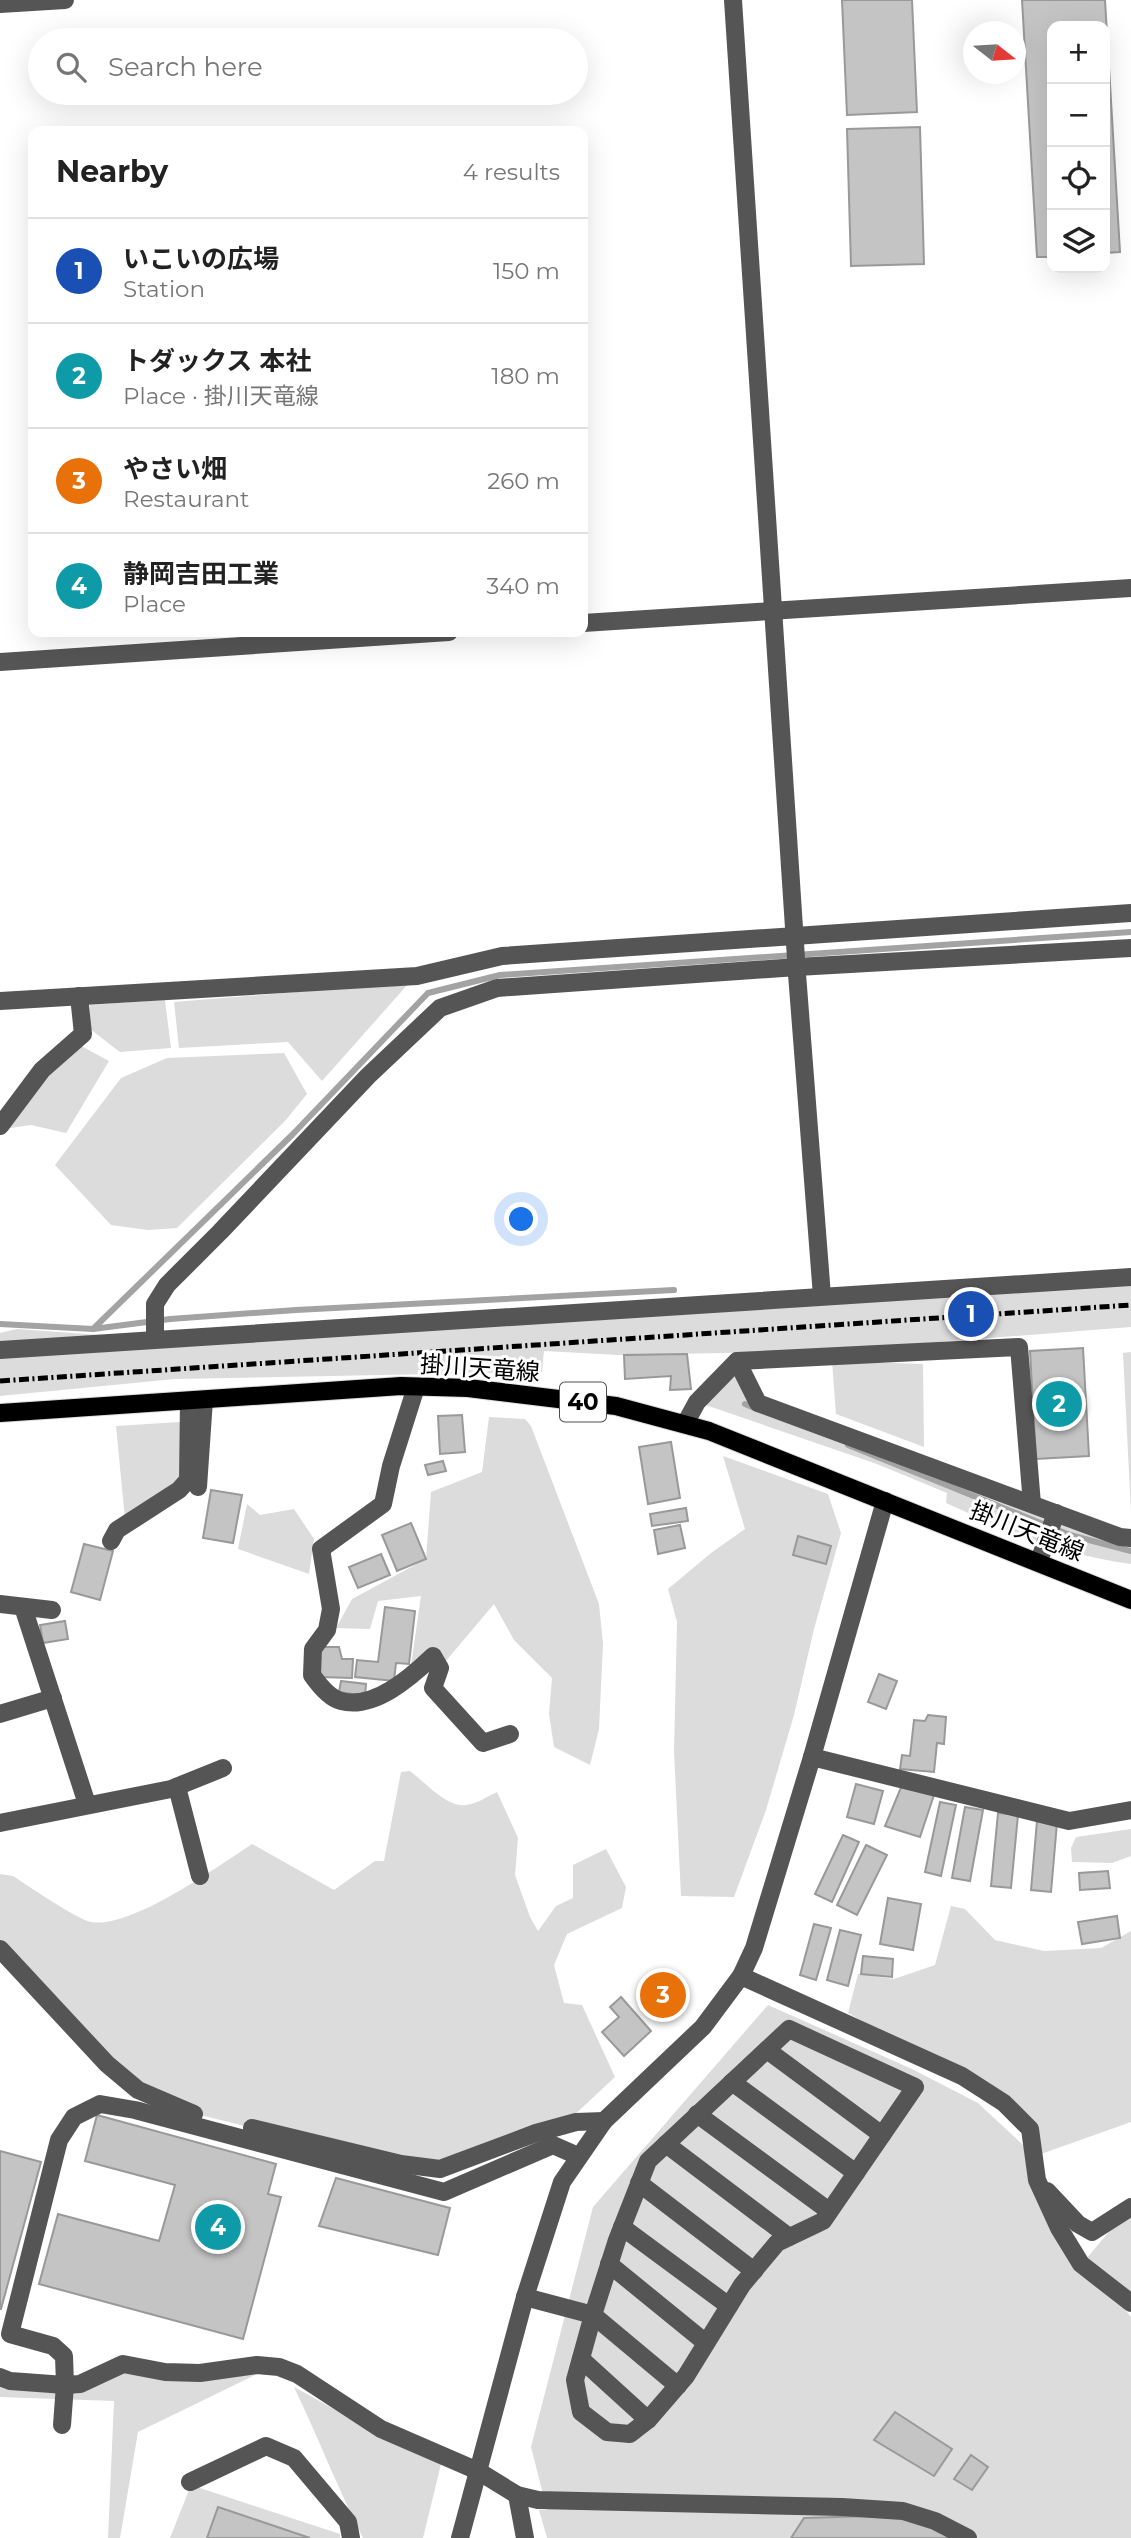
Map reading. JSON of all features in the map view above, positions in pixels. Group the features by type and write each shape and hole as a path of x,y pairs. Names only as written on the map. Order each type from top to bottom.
{"main road":[{"name":"掛川天竜線","path":"0,1413 416,1387 468,1388 616,1406 685,1424 885,1501 1041,1553 1131,1600"}],"street":[{"path":"0,4 65,0"},
{"path":"733,0 794,940 822,1296"},
{"path":"588,623 1131,588"},
{"path":"0,662 374,637"},
{"path":"0,1001 417,976 502,956 794,940 1131,913"},
{"path":"155,1334 155,1304 167,1285 368,1076 440,1008 497,988 1131,948"},
{"path":"0,1126 42,1070 83,1034 79,996"},
{"path":"0,1350 155,1334 327,1328 1131,1276"},
{"path":"685,1424 697,1402 737,1361 1019,1347 1032,1504"},
{"path":"737,1361 758,1403 1032,1504 1055,1515 1120,1537 1131,1538"},
{"path":"416,1387 391,1466 383,1504 321,1549 331,1609 327,1630 313,1649 312,1675 323,1689 340,1701 361,1700 388,1692 409,1679 433,1656 440,1668 433,1688 483,1742 510,1734"},
{"path":"197,1400 198,1487"},
{"path":"111,1541 117,1530 180,1490 188,1479 197,1400"},
{"path":"460,2538 525,2297 562,2182 604,2121 703,2027 741,1976 754,1948 885,1501"},
{"path":"1041,1553 1055,1515"},
{"path":"0,1604 52,1610"},
{"path":"23,1607 87,1804"},
{"path":"0,1714 53,1698"},
{"path":"812,1757 1069,1821 1131,1810"},
{"path":"0,1823 177,1787 223,1768"},
{"path":"177,1787 200,1876"},
{"path":"0,1949 107,2064 138,2090 184,2112 401,2164 440,2169 536,2133 576,2122 604,2121"},
{"path":"741,1976 962,2076 1004,2102 1030,2129 1037,2180 1059,2228 1081,2264 1131,2303"},
{"path":"789,2029 915,2087 823,2221 777,2243 729,2306 677,2386 648,2420 630,2434 607,2432 581,2412 575,2380 609,2264 648,2161 767,2050 789,2029"},
{"path":"767,2050 882,2135"},
{"path":"732,2082 856,2173"},
{"path":"62,2425 64,2356 53,2346 10,2334 58,2140 74,2117 100,2104 135,2109 444,2192 553,2145 578,2156"},
{"path":"697,2114 830,2211"},
{"path":"666,2144 789,2237"},
{"path":"1037,2180 1078,2224 1092,2232 1131,2207"},
{"path":"639,2183 754,2271"},
{"path":"622,2227 729,2306"},
{"path":"609,2264 706,2343"},
{"path":"525,2297 593,2315 677,2386"},
{"path":"581,2359 648,2420"},
{"path":"0,2377 10,2381 65,2385 80,2384 123,2364 165,2372 190,2373 257,2365 279,2367 297,2374 381,2429 478,2471 517,2495 538,2500 842,2507 902,2511 935,2521 968,2538"},
{"path":"190,2482 267,2446 295,2458 348,2522 351,2538"},
{"path":"517,2495 525,2538"}],"shaded area":[{"path":"409,983 322,1081 288,1042 179,1048 174,1002"},
{"path":"165,1000 171,1048 120,1052 90,1029 90,1005"},
{"path":"74,1042 109,1061 66,1133 31,1125 4,1129"},
{"path":"284,1053 307,1094 285,1121 177,1228 148,1230 111,1225 55,1165 121,1078 167,1058"},
{"path":"1131,1285 1131,1327 823,1351 618,1355 544,1351 542,1372 175,1379 0,1396 0,1333 17,1329 156,1339"},
{"path":"1131,1352 1131,1512 1123,1353"},
{"path":"739,1361 758,1403 1131,1537 1131,1564 1083,1555 1036,1541 946,1503 947,1493 877,1464 697,1402"},
{"path":"832,1361 923,1364 924,1447 836,1414"},
{"path":"489,1417 525,1419 531,1426 599,1604 603,1644 599,1729 590,1765 554,1747 549,1714 552,1678 514,1640 494,1604 440,1668 409,1679 421,1596 378,1601 370,1629 336,1628 352,1599 426,1559 431,1492 482,1472"},
{"path":"195,1421 187,1473 125,1519 116,1426"},
{"path":"723,1456 828,1494 841,1533 814,1629 794,1715 766,1810 734,1897 681,1896 674,1752 677,1622 668,1589 745,1529"},
{"path":"247,1504 260,1515 294,1509 314,1539 309,1574 238,1549"},
{"path":"410,1771 436,1793 459,1805 474,1803 497,1792 518,1838 515,1875 538,1931 556,1906 573,1898 573,1865 606,1849 626,1887 622,1908 567,1934 554,1965 564,2003 582,2005 615,2077 570,2119 440,2169 313,2143 180,2110 145,2093 0,1946 0,1874 13,1876 64,1909 91,1922 108,1922 150,1906 196,1881 252,1844 334,1890 375,1861 384,1861 401,1772"},
{"path":"1131,1829 1131,1856 1112,1863 1072,1862 1071,1848 1076,1837"},
{"path":"951,1906 965,1909 995,1940 1044,1951 1101,1948 1131,1931 1131,2122 1041,2154 1004,2102 848,2013 858,1974 894,1979 935,1965"},
{"path":"768,2005 912,2069 978,2103 1023,2145 1040,2188 1086,2259 1123,2215 1131,2215 1131,2303 1101,2280 1131,2317 1131,2538 547,2538 539,2510 547,2510 531,2447 593,2207"},
{"path":"121,2365 261,2372 138,2432 120,2538 108,2538 114,2401 0,2397 0,2384 76,2389"},
{"path":"294,2387 441,2464 423,2538 363,2538"},
{"path":"191,2485 340,2534 340,2538 307,2538 218,2507 207,2538 170,2538"}],"building":[{"path":"842,0 912,0 917,112 847,115"},
{"path":"1022,0 1105,0 1106,21 1047,21 1047,257 1037,257 1026,69 1026,21 1023,21"},
{"path":"1110,84 1120,252 1110,253"},
{"path":"920,127 924,264 851,266 847,129"},
{"path":"1083,1348 1089,1456 1036,1459 1030,1351"},
{"path":"687,1354 691,1389 670,1390 671,1376 625,1379 624,1355"},
{"path":"462,1415 465,1452 440,1454 438,1416"},
{"path":"671,1442 680,1498 648,1504 639,1447"},
{"path":"443,1461 446,1471 428,1475 425,1465"},
{"path":"211,1490 242,1495 233,1543 203,1538"},
{"path":"686,1508 688,1521 652,1526 650,1514"},
{"path":"411,1523 426,1559 397,1571 382,1535"},
{"path":"680,1525 685,1548 658,1554 654,1530"},
{"path":"798,1536 831,1546 826,1564 793,1555"},
{"path":"84,1544 113,1551 100,1600 71,1592"},
{"path":"381,1554 390,1575 358,1588 349,1567"},
{"path":"385,1607 415,1611 409,1664 396,1663 394,1681 355,1677 357,1660 378,1662"},
{"path":"65,1621 68,1639 43,1643 40,1625"},
{"path":"320,1647 339,1647 342,1659 353,1659 352,1678 319,1677"},
{"path":"879,1674 897,1681 886,1709 868,1702"},
{"path":"341,1681 366,1684 365,1696 339,1692"},
{"path":"928,1715 946,1717 944,1744 937,1743 934,1772 900,1769 902,1755 910,1756 914,1720 925,1721"},
{"path":"856,1784 883,1791 874,1824 847,1817"},
{"path":"902,1785 934,1795 920,1837 885,1826"},
{"path":"940,1802 956,1805 941,1876 925,1872"},
{"path":"965,1807 983,1810 970,1881 952,1878"},
{"path":"998,1813 1018,1815 1011,1888 991,1886"},
{"path":"1037,1821 1057,1823 1051,1892 1031,1890"},
{"path":"843,1835 859,1842 832,1902 815,1894"},
{"path":"866,1845 887,1855 857,1915 837,1905"},
{"path":"1108,1871 1110,1888 1080,1890 1079,1873"},
{"path":"888,1898 921,1904 913,1950 880,1944"},
{"path":"1117,1916 1120,1938 1082,1944 1078,1922"},
{"path":"814,1924 831,1928 816,1980 800,1975"},
{"path":"840,1930 861,1935 848,1986 827,1980"},
{"path":"863,1956 893,1959 892,1977 861,1974"},
{"path":"656,1973 681,1992 665,2013 640,1994"},
{"path":"621,1997 651,2031 624,2056 602,2032 619,2017 610,2007"},
{"path":"97,2115 276,2164 268,2194 281,2197 243,2339 39,2284 58,2214 159,2241 175,2185 85,2161"},
{"path":"0,2151 41,2162 1,2309 0,2309"},
{"path":"336,2178 450,2208 438,2255 319,2226"},
{"path":"895,2412 952,2449 934,2476 874,2440"},
{"path":"971,2455 988,2467 972,2490 954,2479"},
{"path":"218,2507 310,2538 207,2538"},
{"path":"905,2517 959,2538 791,2538 804,2518"}],"waterway":[{"path":"93,1329 292,1135 428,993 500,975 1131,932"},
{"path":"0,1324 93,1329 170,1319 296,1310 674,1290"},
{"path":"745,1404 757,1409"},
{"path":"848,1445 1070,1535 1131,1551"}],"railway":[{"path":"0,1381 1131,1305"}],"place":[{"name":"いこいの広場","path":"971,1314"},
{"name":"トダックス 本社","path":"1059,1404"},
{"name":"やさい畑","path":"663,1995"},
{"name":"静岡吉田工業","path":"218,2227"}]}
